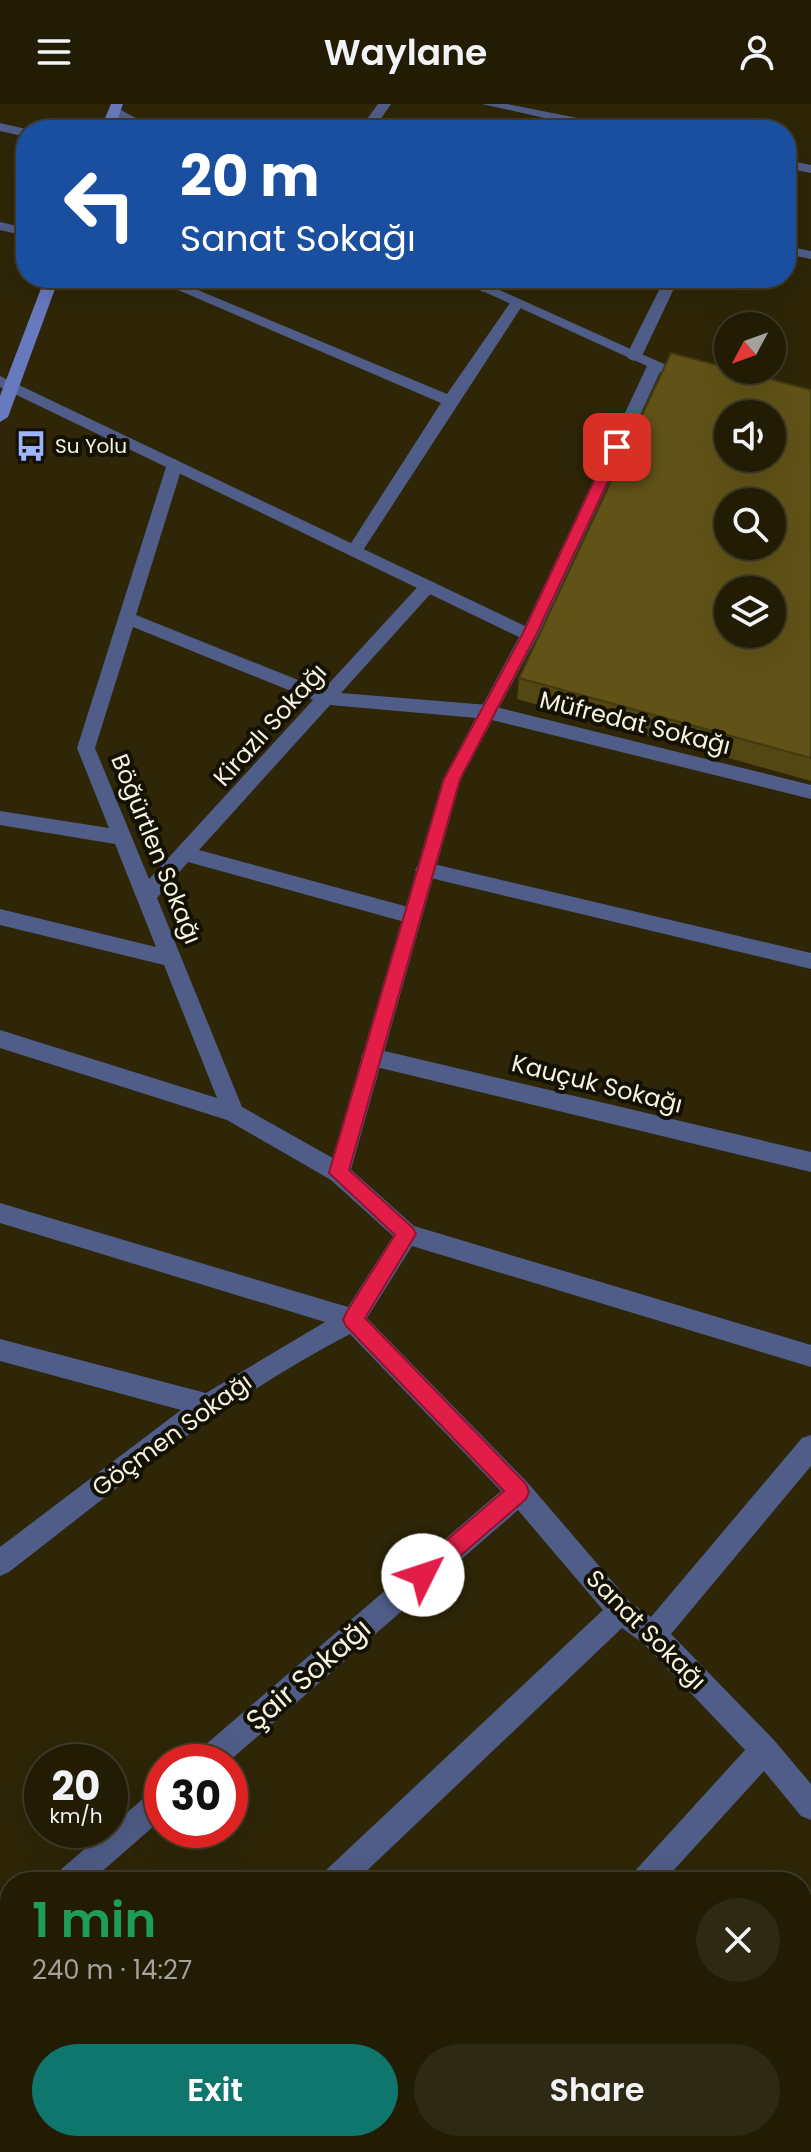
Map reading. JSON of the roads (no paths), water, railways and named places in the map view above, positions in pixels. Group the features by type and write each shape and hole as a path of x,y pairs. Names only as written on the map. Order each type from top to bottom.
{"main road":[{"path":"0,417 6,383 48,288"}],"street":[{"path":"488,104 568,120"},
{"path":"115,108 135,120"},
{"path":"181,288 450,401"},
{"path":"494,288 517,303 655,366 685,374"},
{"path":"634,356 667,288"},
{"path":"354,551 517,303"},
{"path":"339,1173 452,779 529,635 655,366"},
{"path":"6,383 529,635"},
{"name":"Böğürtlen Sokağı","path":"175,464 86,748 234,1113"},
{"name":"Kirazlı Sokağı","path":"146,896 428,586"},
{"name":"Müfredat Sokağı","path":"127,618 326,698 488,712 811,792"},
{"path":"0,818 123,838"},
{"path":"185,854 412,916"},
{"path":"425,870 811,961"},
{"path":"0,917 172,959"},
{"path":"0,1039 234,1113 339,1173 407,1234 811,1356"},
{"name":"Kauçuk Sokağı","path":"372,1057 811,1162"},
{"path":"0,1213 353,1320 407,1234"},
{"name":"Göçmen Sokağı","path":"0,1563 207,1405 301,1344 353,1320"},
{"name":"Sanat Sokağı","path":"353,1320 519,1492 621,1611 653,1635 764,1750 811,1806"},
{"path":"0,1350 207,1405"},
{"path":"653,1635 811,1447"},
{"name":"Şair Sokağı","path":"228,1744 519,1492"},
{"path":"345,1872 621,1611"},
{"path":"653,1872 764,1750"},
{"path":"80,1872 144,1817"}],"place":[{"name":"Su Yolu","path":"31,446"}]}
